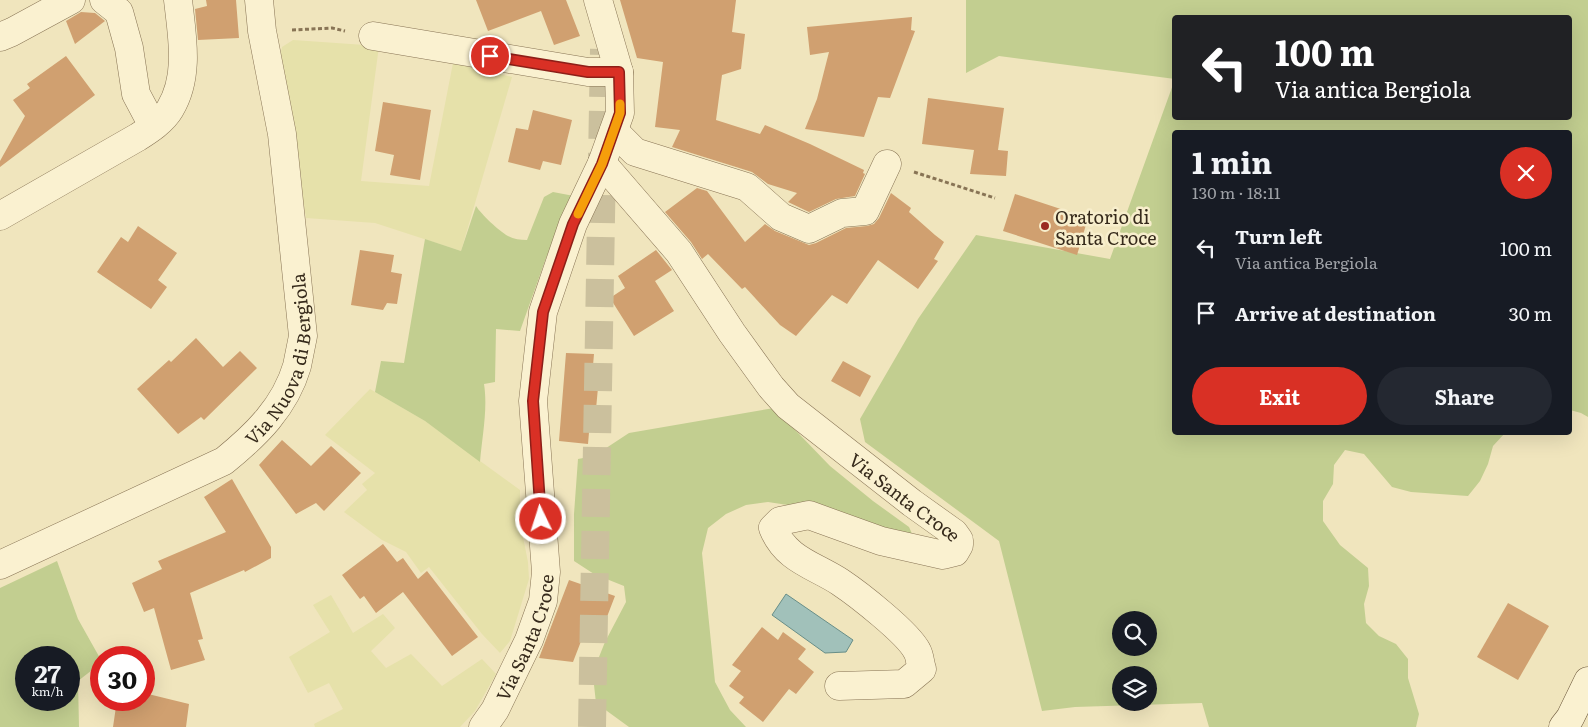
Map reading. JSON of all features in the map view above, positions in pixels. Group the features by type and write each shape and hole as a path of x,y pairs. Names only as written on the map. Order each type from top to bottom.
{"street":[{"path":"0,37 71,0"},
{"path":"104,0 119,12 129,48 136,94 153,126"},
{"path":"0,216 111,154 153,126 169,111 183,74 183,42 178,0"},
{"name":"Via Nuova di Bergiola","path":"0,565 224,460 253,437 271,416 288,389 296,367 303,336 295,244 282,134 262,30 259,0"},
{"name":"Via Santa Croce","path":"484,727 495,710 529,640 543,601 546,572 533,401 543,312 573,224 602,164 620,113 619,72 598,0"},
{"path":"373,36 588,72 619,72"},
{"path":"614,131 635,152 747,187 781,217 809,228 842,213 865,211 888,164"},
{"name":"Via Santa Croce","path":"602,164 678,252 770,387 788,406 904,497 954,533 959,540 959,545 955,552 944,555 881,541 809,515 780,521 773,528 776,536 798,559 840,582 896,627 917,651 922,669 904,684 839,686"},
{"path":"1563,727 1570,718 1588,681"}],"path":[{"path":"262,30 332,28 373,36"},
{"path":"888,164 995,198"}],"shaded area":[{"path":"293,40 379,46 361,181 429,186 453,63 512,77 461,251 375,223 306,218 280,57 282,47"},
{"path":"370,389 425,421 520,490 520,522 528,562 529,579 510,641 500,653 482,634 429,567 421,573 406,552 382,540 344,512 367,490 362,484 375,473 325,435"},
{"path":"331,595 353,633 383,614 395,628 371,651 386,668 411,654 442,686 482,659 496,674 475,711 460,727 315,727 314,724 343,709 329,683 308,693 289,657 330,632 313,605"}],"green space":[{"path":"966,0 1588,0 1588,417 1572,411 1572,130 1172,130 1172,435 1503,435 1493,446 1488,464 1480,481 1468,496 1411,492 1392,487 1364,454 1345,450 1334,465 1333,484 1323,501 1323,521 1340,545 1368,568 1369,586 1364,604 1366,623 1379,636 1396,644 1408,659 1408,678 1419,714 1416,727 1209,727 1202,703 1157,704 1157,666 1112,666 1112,706 1075,707 1042,711 999,541 865,442 860,419 918,319 976,235 1110,259 1172,87 1172,120 1572,120 1572,15 1172,15 1172,79 999,56 966,73"},
{"path":"553,192 574,196 546,258 520,331 496,329 495,382 484,384 485,413 480,462 425,421 375,392 381,361 404,363 425,239 461,251 476,206 504,234 515,239 527,240 544,197"},
{"path":"774,408 830,466 909,527 914,538 814,509 768,502 746,505 726,514 708,528 702,553 715,682 730,710 746,727 629,727 596,703 594,685 597,662 605,642 626,602 624,586 594,574 574,561 574,514 578,459 594,456 629,433"},
{"path":"57,561 78,619 93,646 90,646 90,672 80,679 80,646 15,646 15,711 79,711 79,727 0,727 0,588"}],"water":[{"path":"786,594 853,640 846,652 825,653 772,615"}],"building":[{"path":"206,0 236,0 239,38 198,40 195,9 207,6"},
{"path":"476,0 566,0 580,36 554,45 541,11 488,31"},
{"path":"620,0 736,0 732,32 745,34 741,69 722,75 716,120 760,134 765,125 864,170 863,173 865,174 855,196 836,199 809,212 788,202 797,193 768,184 752,172 672,147 680,130 655,127 663,62 637,58"},
{"path":"81,12 95,13 105,21 75,44 66,21"},
{"path":"912,17 911,30 915,31 890,98 878,97 864,137 805,129 817,99 829,52 810,55 807,27"},
{"path":"66,56 95,95 0,167 0,161 25,116 13,100 30,88 27,84"},
{"path":"928,98 1004,108 998,150 1008,151 1006,176 970,174 974,150 922,144"},
{"path":"383,102 431,110 420,180 390,175 394,155 375,151"},
{"path":"533,110 572,120 561,165 543,161 540,170 508,162 516,128 528,130"},
{"path":"697,188 707,191 745,242 765,224 775,231 809,245 846,228 874,224 891,193 911,208 909,212 944,242 934,259 938,261 918,289 878,260 847,304 832,295 796,336 780,325 745,287 742,289 708,254 702,259 691,242 665,212"},
{"name":"Oratorio di Santa Croce","path":"1015,194 1088,218 1077,255 1003,231"},
{"path":"138,226 177,253 158,280 167,287 151,309 97,272 121,237 128,242"},
{"path":"360,250 394,255 391,272 402,274 397,304 387,303 383,310 351,305"},
{"path":"656,250 672,270 655,281 674,311 634,336 610,298 625,288 618,276"},
{"path":"196,338 223,367 240,351 257,368 204,420 201,417 178,434 137,389 169,360 171,362"},
{"path":"566,353 594,354 592,377 599,377 596,409 591,409 588,444 559,441"},
{"path":"843,361 871,376 860,397 831,381"},
{"path":"282,440 311,466 331,446 361,473 324,511 316,503 296,514 259,465"},
{"path":"232,479 271,547 271,558 245,572 244,570 190,593 203,639 198,640 205,660 171,670 154,608 144,612 132,583 162,569 158,561 226,532 204,497"},
{"path":"383,544 397,562 403,558 418,579 427,571 478,637 452,656 403,592 376,613 364,596 360,599 342,575"},
{"path":"569,580 615,596 605,622 590,618 573,662 539,658"},
{"path":"1508,603 1549,626 1518,680 1477,657"},
{"path":"762,627 778,640 783,632 806,649 798,659 814,672 796,694 789,689 763,722 739,703 744,697 729,686 741,671 732,665"},
{"path":"155,696 189,704 186,727 113,727 115,711 155,711"}],"tunnel":[{"path":"592,727 604,49"}],"slow traffic":[{"path":"578,214 602,164 620,113 620,104"}],"place":[{"name":"Oratorio di Santa Croce","path":"1045,226"}],"route":[{"path":"490,56 588,72 619,72 620,113 602,164 573,224 543,312 533,401 541,519"}]}
